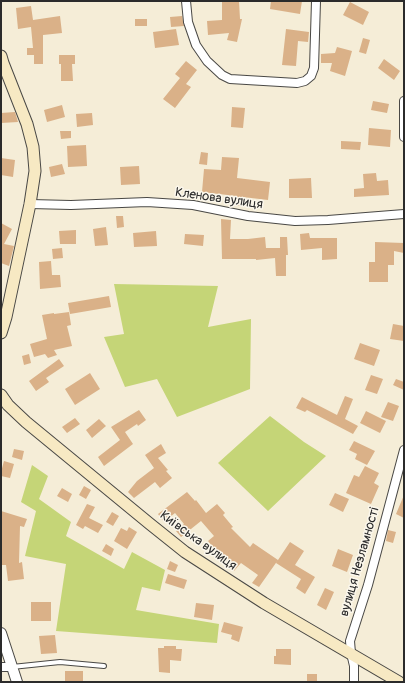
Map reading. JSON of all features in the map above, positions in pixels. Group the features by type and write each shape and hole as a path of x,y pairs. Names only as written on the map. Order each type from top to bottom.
{"main road":[{"path":"1,56 27,124 33,147 34,172 30,204 6,317 1,333"},
{"name":"Київська вулиця","path":"1,395 8,405 26,422 185,552 264,603 400,682"}],"street":[{"path":"186,1 188,22 196,45 207,61 222,75 230,79 297,83 305,81 312,76 314,68 316,1"},
{"path":"404,101 404,137"},
{"name":"Кленова вулиця","path":"30,204 71,205 147,202 193,205 248,216 295,221 404,214"},
{"name":"вулиця Незламності","path":"354,682 354,666 350,641 368,585 404,450"},
{"path":"1,633 17,682"},
{"path":"1,667 12,667"}],"lane":[{"path":"12,667 60,662 104,666"}],"green space":[{"path":"114,284 218,286 208,327 251,319 250,389 177,417 157,379 125,387 104,337 124,334"},
{"path":"270,416 304,442 326,456 268,511 218,463"},
{"path":"32,465 48,476 39,499 71,522 66,536 124,569 132,552 165,570 160,591 142,587 136,610 219,624 217,643 56,631 66,564 25,556 36,511 21,502"}],"building":[{"path":"222,1 239,1 240,19 242,19 237,42 227,40 229,33 208,35 207,21 222,20"},
{"path":"271,1 302,1 300,14 270,9"},
{"path":"350,2 369,12 363,25 343,15"},
{"path":"31,6 33,20 60,16 62,33 43,35 43,64 34,64 34,55 27,55 27,48 33,48 31,27 18,29 16,8"},
{"path":"182,16 184,26 171,27 170,17"},
{"path":"135,19 147,19 147,26 135,26"},
{"path":"176,29 179,45 155,48 153,32"},
{"path":"286,29 309,32 308,42 298,41 296,66 282,65"},
{"path":"363,38 370,40 366,54 359,52"},
{"path":"337,47 352,51 345,76 330,71 332,63 321,63 321,54 335,53"},
{"path":"59,55 75,55 75,64 72,64 73,81 61,81 61,64 59,64"},
{"path":"384,59 400,71 394,80 378,68"},
{"path":"186,61 197,70 186,84 191,87 175,108 163,99 180,78 175,74"},
{"path":"373,101 389,104 387,113 371,110"},
{"path":"62,105 65,117 47,122 44,110"},
{"path":"232,107 245,108 243,128 231,127"},
{"path":"15,112 18,122 1,123 1,113"},
{"path":"92,113 93,125 77,127 76,114"},
{"path":"369,128 391,130 390,147 368,145"},
{"path":"60,131 71,131 71,138 61,139"},
{"path":"341,141 361,142 360,150 341,149"},
{"path":"86,145 87,166 68,167 67,146"},
{"path":"201,152 208,153 207,165 199,164"},
{"path":"222,157 239,158 237,178 270,182 268,200 243,197 242,206 235,205 236,196 202,192 204,169 221,170"},
{"path":"1,158 15,160 13,177 1,175"},
{"path":"62,164 65,174 51,177 49,167"},
{"path":"139,166 140,184 121,185 120,167"},
{"path":"376,173 377,181 388,180 389,195 354,197 354,189 364,188 363,174"},
{"path":"311,178 312,198 289,198 289,179"},
{"path":"116,216 123,216 124,227 117,228"},
{"path":"221,219 231,220 230,239 265,237 266,248 280,248 280,237 287,237 288,255 286,255 286,276 276,276 275,258 256,260 222,259"},
{"path":"1,223 12,229 4,244 14,246 9,266 1,263"},
{"path":"106,227 108,245 95,246 93,229"},
{"path":"76,230 76,244 60,244 59,231"},
{"path":"156,231 157,246 134,247 133,233"},
{"path":"309,233 310,238 337,238 337,259 322,260 322,248 301,250 300,234"},
{"path":"185,234 204,235 203,246 184,244"},
{"path":"375,242 404,243 404,253 394,251 394,265 388,265 388,282 369,282 369,262 375,262"},
{"path":"62,248 63,258 53,259 52,249"},
{"path":"51,261 52,275 60,275 61,287 40,289 39,262"},
{"path":"109,296 111,307 70,314 68,303"},
{"path":"69,312 71,325 67,326 72,346 54,350 57,355 48,358 45,354 34,357 30,344 47,339 42,315"},
{"path":"393,324 404,326 404,341 390,339"},
{"path":"360,343 380,350 374,366 354,359"},
{"path":"29,354 31,363 24,365 22,356"},
{"path":"59,359 64,366 46,378 49,382 36,391 29,381"},
{"path":"90,373 100,389 75,405 65,389"},
{"path":"371,375 383,379 377,394 365,390"},
{"path":"396,379 404,382 404,390 393,385"},
{"path":"345,396 353,399 345,419 358,426 353,434 307,410 305,412 296,408 302,397 337,415"},
{"path":"388,402 399,406 393,421 381,417"},
{"path":"139,410 146,420 138,426 137,424 125,432 133,444 104,466 98,457 120,440 111,427"},
{"path":"366,411 386,421 380,433 360,423"},
{"path":"75,418 80,424 67,433 62,427"},
{"path":"99,419 106,426 92,438 86,430"},
{"path":"354,441 375,451 367,465 355,459 357,454 349,450"},
{"path":"161,444 166,453 158,458 168,470 166,471 172,478 160,488 155,482 134,498 128,492 137,481 154,468 145,455"},
{"path":"14,449 24,451 22,460 12,457"},
{"path":"4,461 14,464 10,478 1,476"},
{"path":"365,466 379,473 374,483 379,486 371,504 346,493 354,475 359,477"},
{"path":"84,486 91,490 86,499 79,495"},
{"path":"62,488 72,494 68,502 57,496"},
{"path":"187,492 195,501 196,500 206,513 217,504 225,513 223,515 233,527 231,528 250,547 253,543 278,560 259,587 252,583 258,575 241,563 234,571 210,549 213,547 208,541 214,536 201,521 181,537 176,531 184,524 175,513 164,522 158,514"},
{"path":"335,493 349,499 343,512 329,505"},
{"path":"404,495 404,518 396,514"},
{"path":"87,504 95,507 89,518 103,525 98,533 85,526 83,529 76,525"},
{"path":"1,511 27,519 24,527 20,526 19,563 22,562 24,579 8,581 6,565 1,565"},
{"path":"112,512 119,516 113,526 106,522"},
{"path":"129,527 137,532 127,549 114,541 121,528 127,531"},
{"path":"388,530 396,532 393,543 386,541"},
{"path":"290,542 304,551 295,565 315,577 305,594 296,588 301,579 276,563"},
{"path":"106,544 114,549 111,556 102,551"},
{"path":"338,549 353,555 347,572 332,566"},
{"path":"170,561 178,565 175,572 167,569"},
{"path":"168,574 187,580 184,589 165,583"},
{"path":"325,588 334,592 326,610 317,605"},
{"path":"31,602 51,602 51,621 31,621"},
{"path":"196,603 214,605 212,620 194,617"},
{"path":"224,622 243,627 239,642 231,639 232,635 221,632"},
{"path":"55,635 57,653 41,654 39,636"},
{"path":"164,646 176,646 176,649 182,649 181,661 170,660 170,673 159,672 158,648 164,648"},
{"path":"276,649 291,649 291,665 274,664"},
{"path":"65,671 83,671 83,682 65,682"},
{"path":"307,674 317,674 317,682 307,682"}]}
